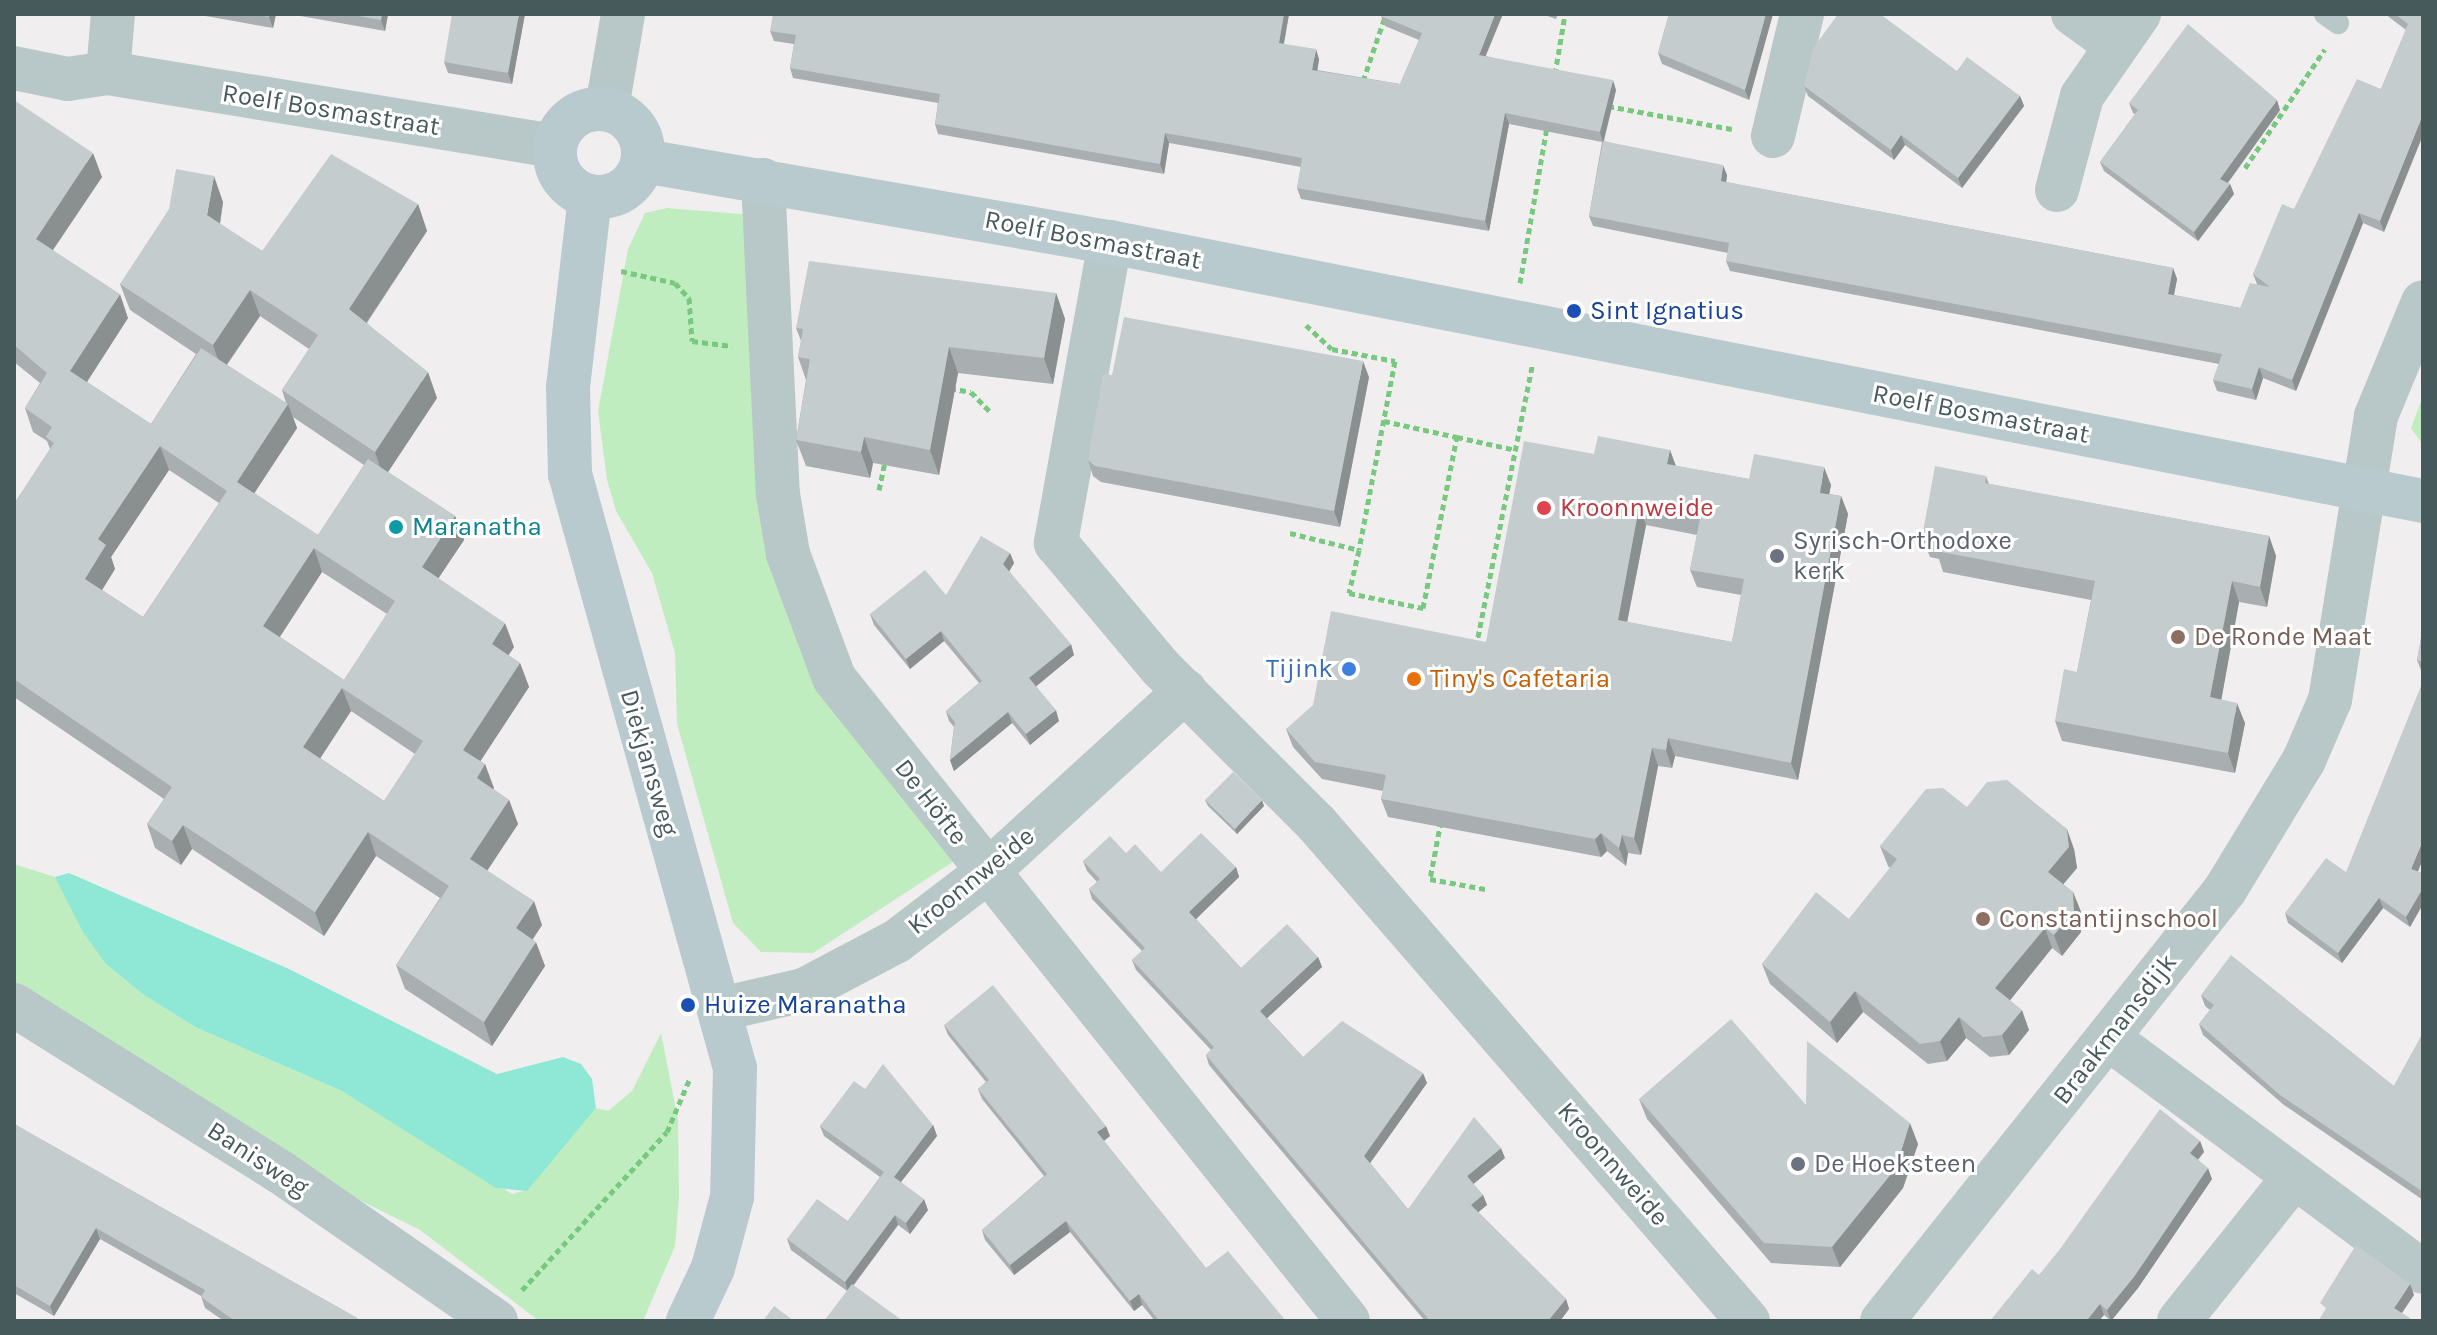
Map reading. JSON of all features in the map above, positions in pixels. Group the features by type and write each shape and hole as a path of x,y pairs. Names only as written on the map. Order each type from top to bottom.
{"main road":[{"path":"607,108 626,116 641,136 644,161 634,182 614,196 590,197 570,188 554,146 581,112 607,108"},
{"name":"Roelf Bosmastraat","path":"644,161 1110,242 2423,501"},
{"name":"Diekjansweg","path":"590,197 568,387 570,474 735,1068 732,1197 713,1268 688,1321"}],"street":[{"path":"108,73 113,14"},
{"path":"607,108 623,14"},
{"path":"1773,136 1802,14"},
{"path":"2057,190 2082,96 2127,29 2073,14"},
{"name":"Roelf Bosmastraat","path":"14,40 72,51 108,73"},
{"name":"Roelf Bosmastraat","path":"14,68 68,79 108,73 554,146"},
{"name":"De Höfte","path":"763,180 769,351 788,554 834,678 986,873 1348,1321"},
{"name":"Kroonnweide","path":"1110,242 1056,543 1185,691 1317,824 1748,1321"},
{"name":"Braakmansdijk","path":"1882,1321 2225,890 2304,760 2330,700 2367,490 2376,416 2423,302"},
{"name":"Kroonnweide","path":"721,1009 804,990 897,941 986,873 1185,691"},
{"name":"Banisweg","path":"14,1005 279,1171 495,1320"},
{"path":"2108,1038 2423,1272"},
{"path":"2179,1321 2293,1178"}],"path":[{"path":"1374,84 1360,81 1386,14"},
{"path":"1554,80 1565,14"},
{"path":"2245,168 2314,72 2332,19"},
{"path":"1596,104 1773,136"},
{"path":"1473,665 1516,450 1525,325 1549,115"},
{"path":"616,270 675,283 689,298 692,341 769,351"},
{"path":"1305,325 1332,349 1395,361 1349,593 1423,608 1457,437"},
{"path":"943,387 971,392 991,413"},
{"path":"1383,421 1516,450"},
{"path":"879,490 888,448"},
{"path":"1290,533 1359,550"},
{"path":"1445,803 1430,879 1485,889"},
{"path":"495,1320 667,1132 691,1073"}],"shaded area":[{"path":"667,208 754,215 781,563 962,856 813,953 761,952 733,923 677,724 675,653 652,573 616,511 607,480 598,411 628,249 645,213"},
{"path":"2423,396 2423,445 2411,428"},
{"path":"14,864 55,877 106,964 144,995 195,1027 342,1091 512,1194 527,1190 596,1108 608,1111 632,1091 661,1033 678,1120 679,1197 675,1246 643,1321 539,1321 420,1230 333,1187 14,985"},
{"path":"69,873 289,969 497,1074 563,1057 581,1064 592,1079 596,1108 527,1191 496,1188 342,1091 195,1027 144,995 106,964 83,932 55,877"}],"building":[{"path":"347,14 382,14 381,20"},
{"path":"452,14 519,14 508,73 444,62"},
{"path":"773,14 1284,14 1279,43 1316,49 1312,70 1400,84 1422,33 1382,14 1495,14 1479,55 1613,80 1600,132 1505,113 1485,221 1297,188 1302,158 1228,144 1165,133 1160,164 935,124 940,94 790,68 796,35 770,31"},
{"path":"1669,14 1766,14 1745,90 1658,53"},
{"path":"1838,14 1880,14 1957,71 1967,57 2020,96 1958,178 1901,135 1891,150 1804,86 1814,47"},
{"path":"2395,14 2423,14 2423,114 2380,221 2359,213 2292,380 2259,367 2252,389 2213,380 2222,354 1726,261 1729,243 1589,216 1603,141 1723,165 1721,181 2173,268 2168,294 2240,308 2250,283 2270,287 2253,274 2282,204 2294,209 2357,79 2381,89 2408,24"},
{"path":"2188,24 2277,100 2220,179 2230,184 2194,232 2100,162 2138,110 2129,103"},
{"path":"14,100 93,153 36,239 120,294 70,371 151,424 201,348 288,404 237,482 318,535 368,459 455,516 422,567 505,623 492,644 520,663 463,750 485,764 477,778 509,800 470,859 534,901 516,928 536,942 484,1022 396,965 449,886 368,832 315,912 183,825 172,841 147,824 172,787 14,679 14,504 54,443 46,437 52,427 25,408 47,373 14,345","holes":["160,446 227,491 143,617 85,579 106,545 98,539","314,548 395,601 344,680 263,626","342,688 423,741 384,801 303,747"]},
{"path":"331,154 418,204 349,309 428,372 375,452 282,390 318,335 250,290 213,345 120,284 169,209 176,169 214,176 207,215 262,251"},
{"path":"809,261 1056,293 1044,358 949,347 930,450 864,437 861,452 796,440 810,359 798,357 803,329 796,328"},
{"path":"1124,317 1363,361 1334,511 1095,466 1088,460 1103,374 1112,375"},
{"path":"1598,436 1670,450 1667,464 1749,479 1754,454 1824,467 1820,493 1841,496 1791,763 1668,738 1666,750 1652,748 1634,838 1622,835 1619,848 1601,833 1595,839 1381,799 1386,775 1315,762 1286,729 1313,705 1331,611 1486,642 1524,441 1594,454","holes":["1639,507 1700,519 1690,570 1744,579 1732,642 1618,620"]},
{"path":"1935,466 1986,476 1985,483 2269,536 2260,587 2232,581 2210,697 2237,703 2228,753 2055,721 2064,669 2077,672 2095,581 1936,551 1938,540 1922,537"},
{"path":"981,536 1010,553 1003,564 1071,644 1029,678 1056,710 1026,734 1008,712 950,760 955,722 946,711 982,681 941,631 906,659 870,614 925,570 946,595"},
{"path":"2423,627 2423,662 2417,660"},
{"path":"2423,681 2423,840 2411,869 2423,873 2423,888 2406,917 2379,898 2338,953 2285,913 2326,858 2346,872"},
{"path":"1233,772 1262,800 1235,829 1205,800"},
{"path":"2007,780 2067,829 2069,847 2048,872 2073,892 2074,911 2054,935 2045,928 1995,988 2022,1010 2002,1035 1983,1037 1959,1017 1940,1041 1920,1044 1855,991 1830,1022 1762,964 1816,892 1849,919 1897,859 1880,846 1926,789 1943,788 1967,807 1987,782"},
{"path":"1201,833 1236,867 1189,912 1241,968 1287,924 1318,957 1260,1011 1303,1057 1342,1021 1423,1073 1364,1156 1408,1209 1474,1117 1501,1148 1467,1176 1483,1195 1471,1205 1566,1299 1548,1321 1430,1321 1206,1055 1214,1047 1132,960 1145,948 1089,889 1100,879 1083,861 1110,836 1126,853 1135,844 1161,872"},
{"path":"2231,955 2394,1086 2423,1033 2423,1192 2280,1095 2199,1024 2214,1005 2201,995"},
{"path":"993,985 1106,1126 1097,1132 1206,1268 1228,1251 1286,1321 1159,1321 1139,1294 1130,1301 1066,1221 1010,1265 982,1230 1047,1174 978,1089 989,1080 944,1025"},
{"name":"De Hoeksteen","path":"1731,1019 1806,1105 1807,1041 1910,1123 1896,1168 1832,1247 1764,1243 1639,1099"},
{"path":"883,1064 933,1125 894,1177 924,1199 906,1223 895,1215 845,1282 787,1239 817,1199 848,1221 884,1172 820,1126 854,1081 865,1089"},
{"path":"2160,1109 2200,1141 2190,1153 2208,1168 2134,1277 2107,1310 2100,1304 2086,1321 1990,1321 2032,1269 2039,1275 2060,1249"},
{"path":"14,1124 357,1318 355,1321 235,1321 201,1297 205,1290 96,1228 50,1306 14,1285"},
{"path":"2356,1245 2410,1284 2394,1308 2410,1318 2408,1321 2319,1320 2326,1308 2320,1303"},
{"path":"852,1284 903,1321 824,1321"},
{"path":"774,1306 794,1321 763,1321"}],"place":[{"name":"Sint Ignatius","path":"1574,311"},
{"name":"Kroonnweide","path":"1544,508"},
{"name":"Maranatha","path":"396,527"},
{"name":"Syrisch-Orthodoxe kerk","path":"1777,556"},
{"name":"De Ronde Maat","path":"2178,637"},
{"name":"Tijink","path":"1349,669"},
{"name":"Tiny's Cafetaria","path":"1414,679"},
{"name":"Constantijnschool","path":"1983,919"},
{"name":"Huize Maranatha","path":"688,1005"},
{"name":"De Hoeksteen","path":"1798,1164"}]}
